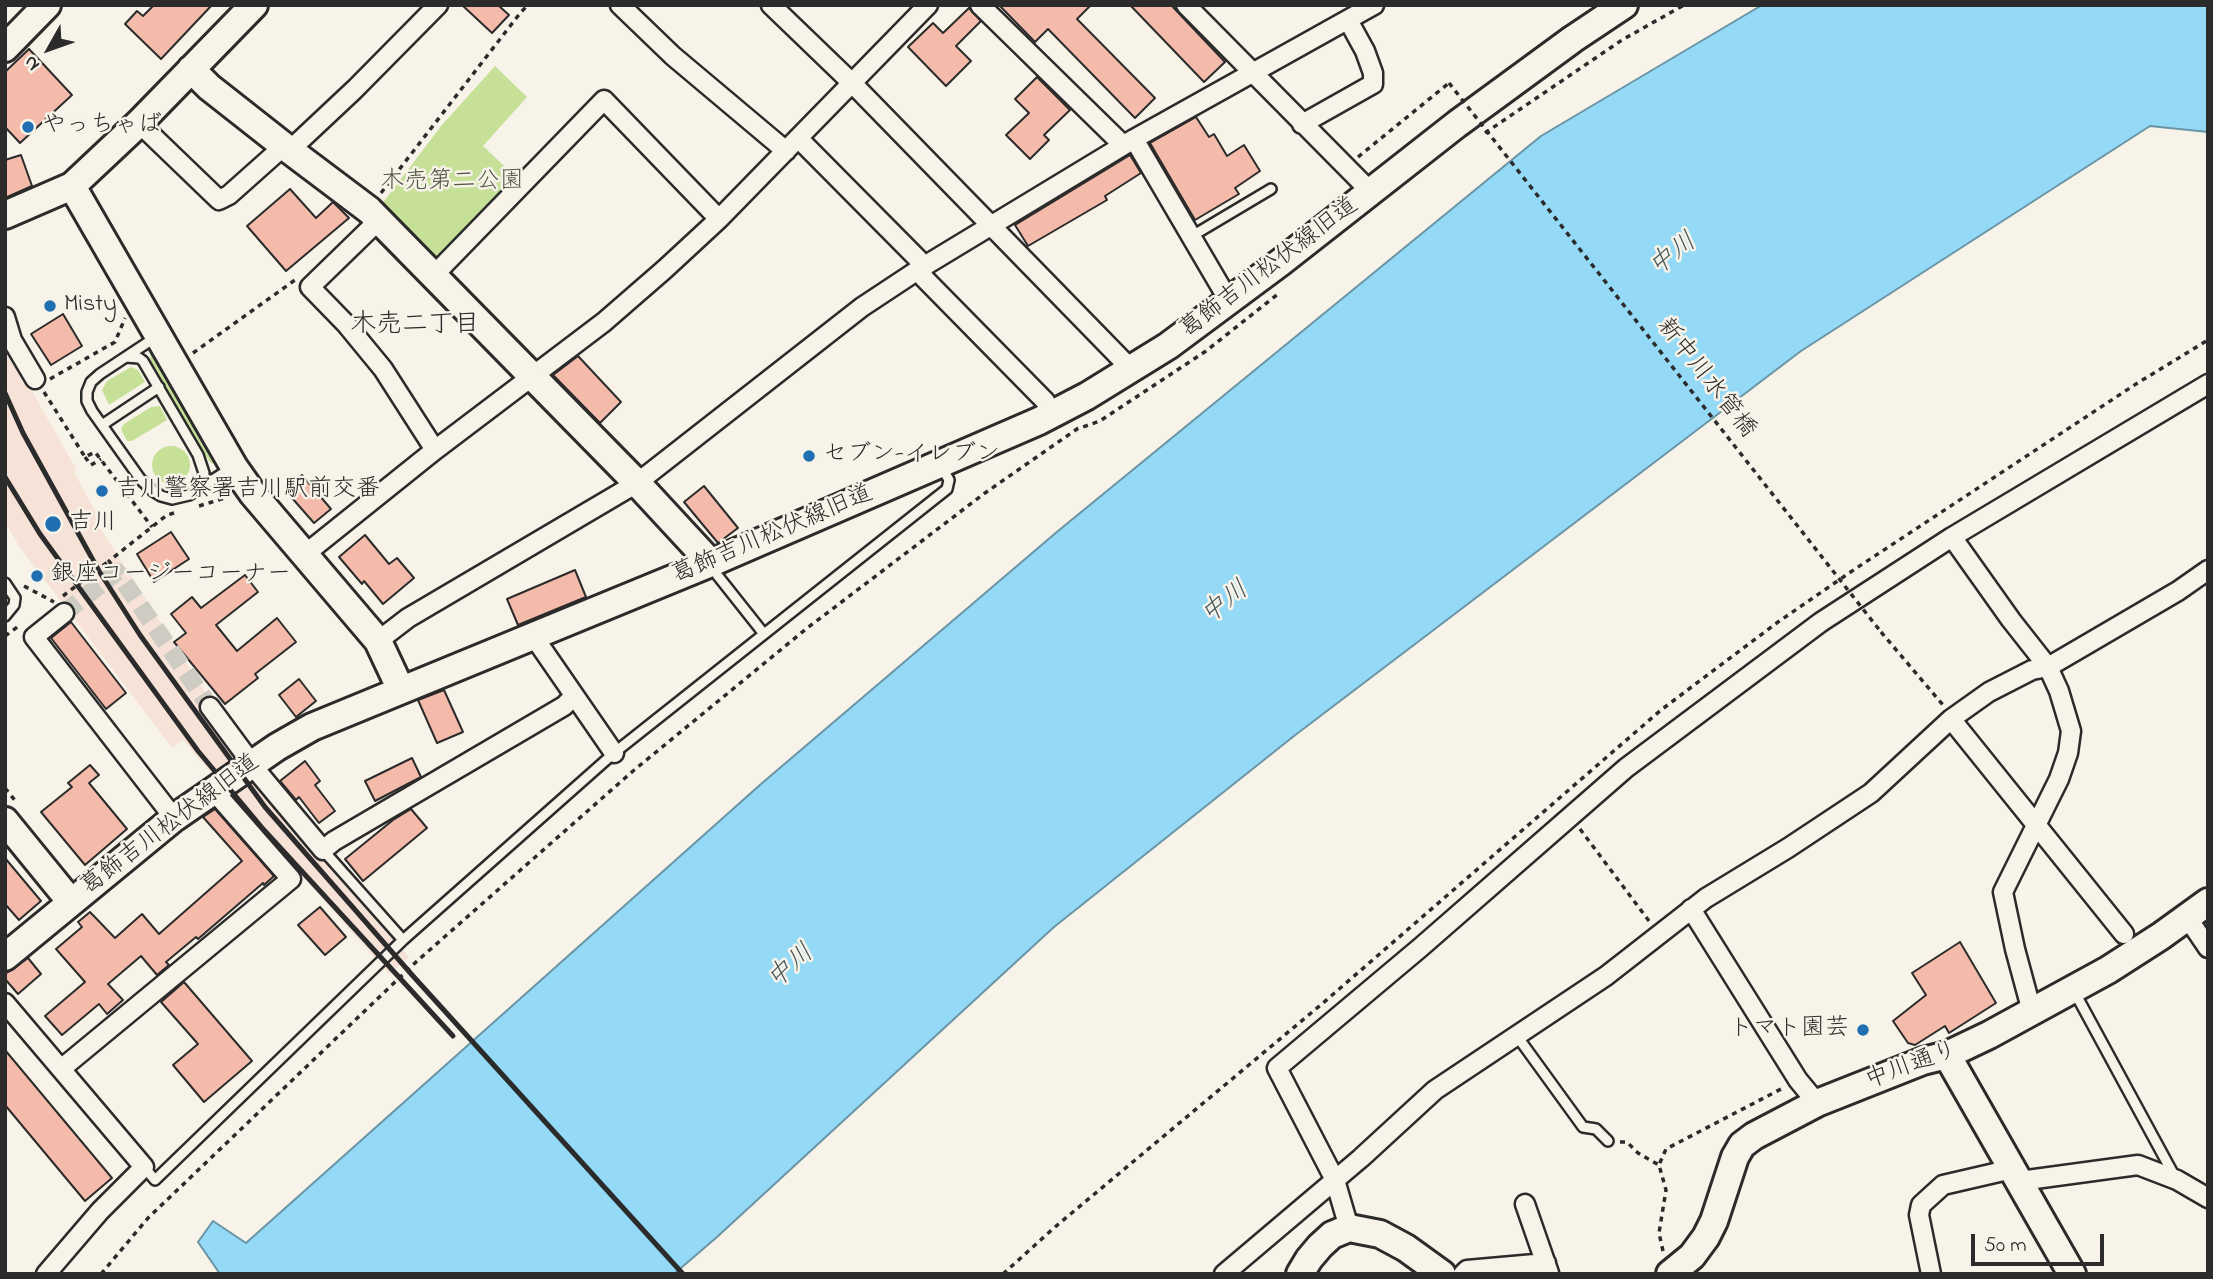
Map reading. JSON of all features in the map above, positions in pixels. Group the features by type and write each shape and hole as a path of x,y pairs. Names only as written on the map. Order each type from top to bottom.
{"street":[{"path":"5,48 47,5"},
{"path":"5,215 72,186 139,123 254,5"},
{"path":"139,123 219,200 229,195 287,148 355,89 438,5"},
{"path":"620,5 673,56 792,144 918,259 924,278 1045,401 1052,414"},
{"path":"771,5 852,83 1130,368"},
{"path":"304,555 435,450 604,322 719,219 928,5"},
{"path":"980,5 1129,142 1192,236 1229,300"},
{"path":"1186,5 1371,192"},
{"path":"378,641 408,618 637,483 862,307 921,268 1129,142 1374,5"},
{"name":"葛飾吉川松伏線旧道","path":"5,957 174,818 251,764 312,727 711,563 941,464 1087,396 1168,346 1506,88 1624,5"},
{"path":"1303,124 1373,84 1373,73 1365,51 1348,20"},
{"path":"191,69 209,87 369,210 637,483 711,563"},
{"path":"434,275 604,100 719,219"},
{"path":"72,186 234,467 253,494 378,641 401,691"},
{"path":"379,220 310,287 346,324 383,369 435,450"},
{"path":"5,317 12,340 35,379"},
{"path":"1349,1228 1335,1180 1277,1068 1636,761 1810,630 1952,537 2208,384"},
{"path":"1952,537 2048,667 2059,691 2071,731 2068,752 2059,779 2003,892 2032,1012"},
{"path":"1224,1274 1335,1180 1435,1090 1606,976 1691,909 1871,793 1948,713 2032,670 2048,667 2178,591 2208,570"},
{"path":"64,613 34,637 174,818"},
{"path":"534,637 614,754"},
{"path":"210,707 251,764 323,850 564,706 574,695"},
{"path":"1948,713 2124,934"},
{"path":"61,1069 291,879 213,790"},
{"path":"5,821 71,902"},
{"path":"1691,909 1798,1080 1816,1103"},
{"path":"2197,909 2208,948"},
{"name":"中川通り","path":"1667,1267 1692,1256 1706,1237 1735,1157 1742,1145 1754,1136 1816,1103 1923,1061 1947,1055 1989,1035 2108,970 2197,909"},
{"path":"5,1003 144,1167 100,1211 46,1274"},
{"path":"1947,1055 2072,1274"},
{"path":"1931,1274 1919,1215 1921,1205 1943,1185 2016,1175 2138,1165 2177,1180 2208,1198"},
{"path":"1463,1274 1467,1270 1547,1268 1525,1203"},
{"path":"1300,1274 1320,1246 1332,1235 1349,1228 1380,1234 1406,1248 1442,1274"}],"lane":[{"path":"1192,236 1271,189"},
{"path":"157,336 91,382 87,401 141,480 153,491 172,499 181,498 234,467"},
{"path":"124,358 139,358 159,387 204,466 202,485 196,491"},
{"path":"102,425 159,387"},
{"path":"144,1167 155,1180 403,940 614,754 947,489 950,480 941,464"},
{"path":"711,563 718,576 764,634"},
{"path":"5,583 15,598 14,605 5,616"},
{"path":"323,850 403,940"},
{"path":"2073,990 2177,1180"},
{"path":"1517,1036 1583,1127 1595,1129 1608,1142"}],"path":[{"path":"1478,138 1622,40 1684,5"},
{"name":"新中川水管橋","path":"1372,146 1449,83 1881,632 1948,713"},
{"path":"102,1274 148,1218 416,961 623,779 806,629 985,493 1077,429 1100,421 1206,351 1278,294"},
{"path":"100,459 91,465 39,385 116,342 126,313"},
{"path":"1939,514 2136,384 2208,340"},
{"path":"85,457 95,452 152,527"},
{"path":"192,508 230,496"},
{"path":"23,585 55,602 167,515 180,511"},
{"path":"109,561 117,572"},
{"path":"5,636 21,624"},
{"path":"1571,816 1659,935"},
{"path":"1667,1267 1660,1233 1666,1190 1659,1165 1666,1149 1798,1080"},
{"path":"1003,1274 1196,1109"},
{"path":"1608,1142 1627,1142 1638,1153 1659,1165"}],"shaded area":[{"path":"5,346 23,384 32,391 76,469 74,472 95,511 97,523 189,667 295,827 409,957 389,974 183,740 172,748 19,546 5,522"}],"green space":[{"name":"木売第二公園","path":"495,66 527,97 483,146 516,177 440,260 431,260 381,205 442,125"},
{"path":"154,352 219,463 211,463 204,454 150,359 151,353"},
{"path":"131,367 138,370 145,382 109,405 102,390 107,381"},
{"path":"160,406 167,420 132,441 127,441 121,429 124,424 151,407"},
{"path":"171,446 184,452 190,465 184,478 171,484 158,478 152,465 158,452"}],"water":[{"name":"中川","path":"1762,5 2208,5 2208,132 2150,126 1801,351 1294,736 1054,927 674,1274 220,1274 198,1242 213,1221 246,1243 761,784 1058,531 1541,136"}],"building":[{"path":"154,5 212,5 161,59 125,24 137,11 143,16"},
{"path":"462,5 498,5 509,15 492,33"},
{"path":"999,5 1091,5 1077,19 1155,98 1135,118 1048,29 1035,42"},
{"path":"1130,5 1171,5 1225,62 1204,82"},
{"path":"969,8 981,21 956,46 971,61 946,86 908,47 933,23 943,33"},
{"path":"29,49 72,95 20,143 5,127 5,72"},
{"path":"1037,77 1070,110 1044,135 1049,140 1030,159 1006,135 1029,113 1015,99"},
{"path":"1196,117 1209,137 1214,134 1227,156 1244,145 1260,171 1235,188 1239,194 1195,220 1150,143"},
{"path":"21,155 32,186 5,198 5,160"},
{"path":"1130,155 1141,173 1105,196 1107,200 1028,246 1015,225"},
{"path":"290,189 316,218 333,202 349,218 286,271 247,226"},
{"path":"63,314 82,346 51,365 31,334"},
{"path":"578,356 621,402 600,423 553,375"},
{"path":"302,475 331,509 314,523 285,490"},
{"path":"704,486 738,528 718,543 684,502"},
{"path":"171,532 189,559 154,582 137,554"},
{"path":"365,535 389,564 397,558 414,578 383,604 339,557"},
{"path":"575,570 586,597 518,625 507,599"},
{"path":"245,575 258,592 216,625 237,651 277,618 296,642 255,674 258,678 225,704 174,642 186,633 171,614 192,597 201,608"},
{"path":"71,622 126,693 106,709 51,638"},
{"path":"299,679 316,701 296,717 279,695"},
{"path":"444,690 463,732 437,743 418,700"},
{"path":"412,758 421,777 375,801 365,781"},
{"path":"305,761 320,781 315,785 335,811 319,823 299,797 296,800 280,781"},
{"path":"90,765 99,775 89,783 127,829 85,865 41,812 72,787 68,783"},
{"path":"215,809 274,876 166,962 169,965 157,975 141,956 108,984 123,1000 107,1014 99,1004 62,1035 45,1016 85,982 56,949 82,927 78,922 90,912 115,938 142,914 159,934 242,861 203,817"},
{"path":"411,809 427,828 363,881 345,859 393,820"},
{"path":"5,858 41,901 19,920 5,904"},
{"path":"320,907 346,937 325,955 298,925"},
{"path":"1960,942 1996,1003 1949,1033 1945,1026 1915,1045 1908,1043 1893,1021 1926,995 1912,973"},
{"path":"28,958 41,974 18,994 5,979 5,974"},
{"path":"184,982 252,1061 204,1102 173,1065 198,1044 161,1002"},
{"path":"5,1050 112,1178 85,1201 5,1105"}],"tunnel":[{"path":"64,613 117,572 210,707"}],"railway":[{"path":"5,393 23,433 99,571 140,635 265,807 413,976 683,1274"},
{"path":"5,477 40,534 198,751 264,830 453,1036"}],"place":[{"name":"やっちゃば","path":"28,127"},
{"name":"Misty","path":"50,306"},
{"name":"セブン-イレブン","path":"809,456"},
{"name":"吉川警察署吉川駅前交番","path":"102,491"},
{"name":"吉川","path":"53,524"},
{"name":"銀座コージーコーナー","path":"37,576"},
{"name":"トマト園芸","path":"1863,1030"}],"district":[{"name":"木売二丁目","path":"415,327"}]}
